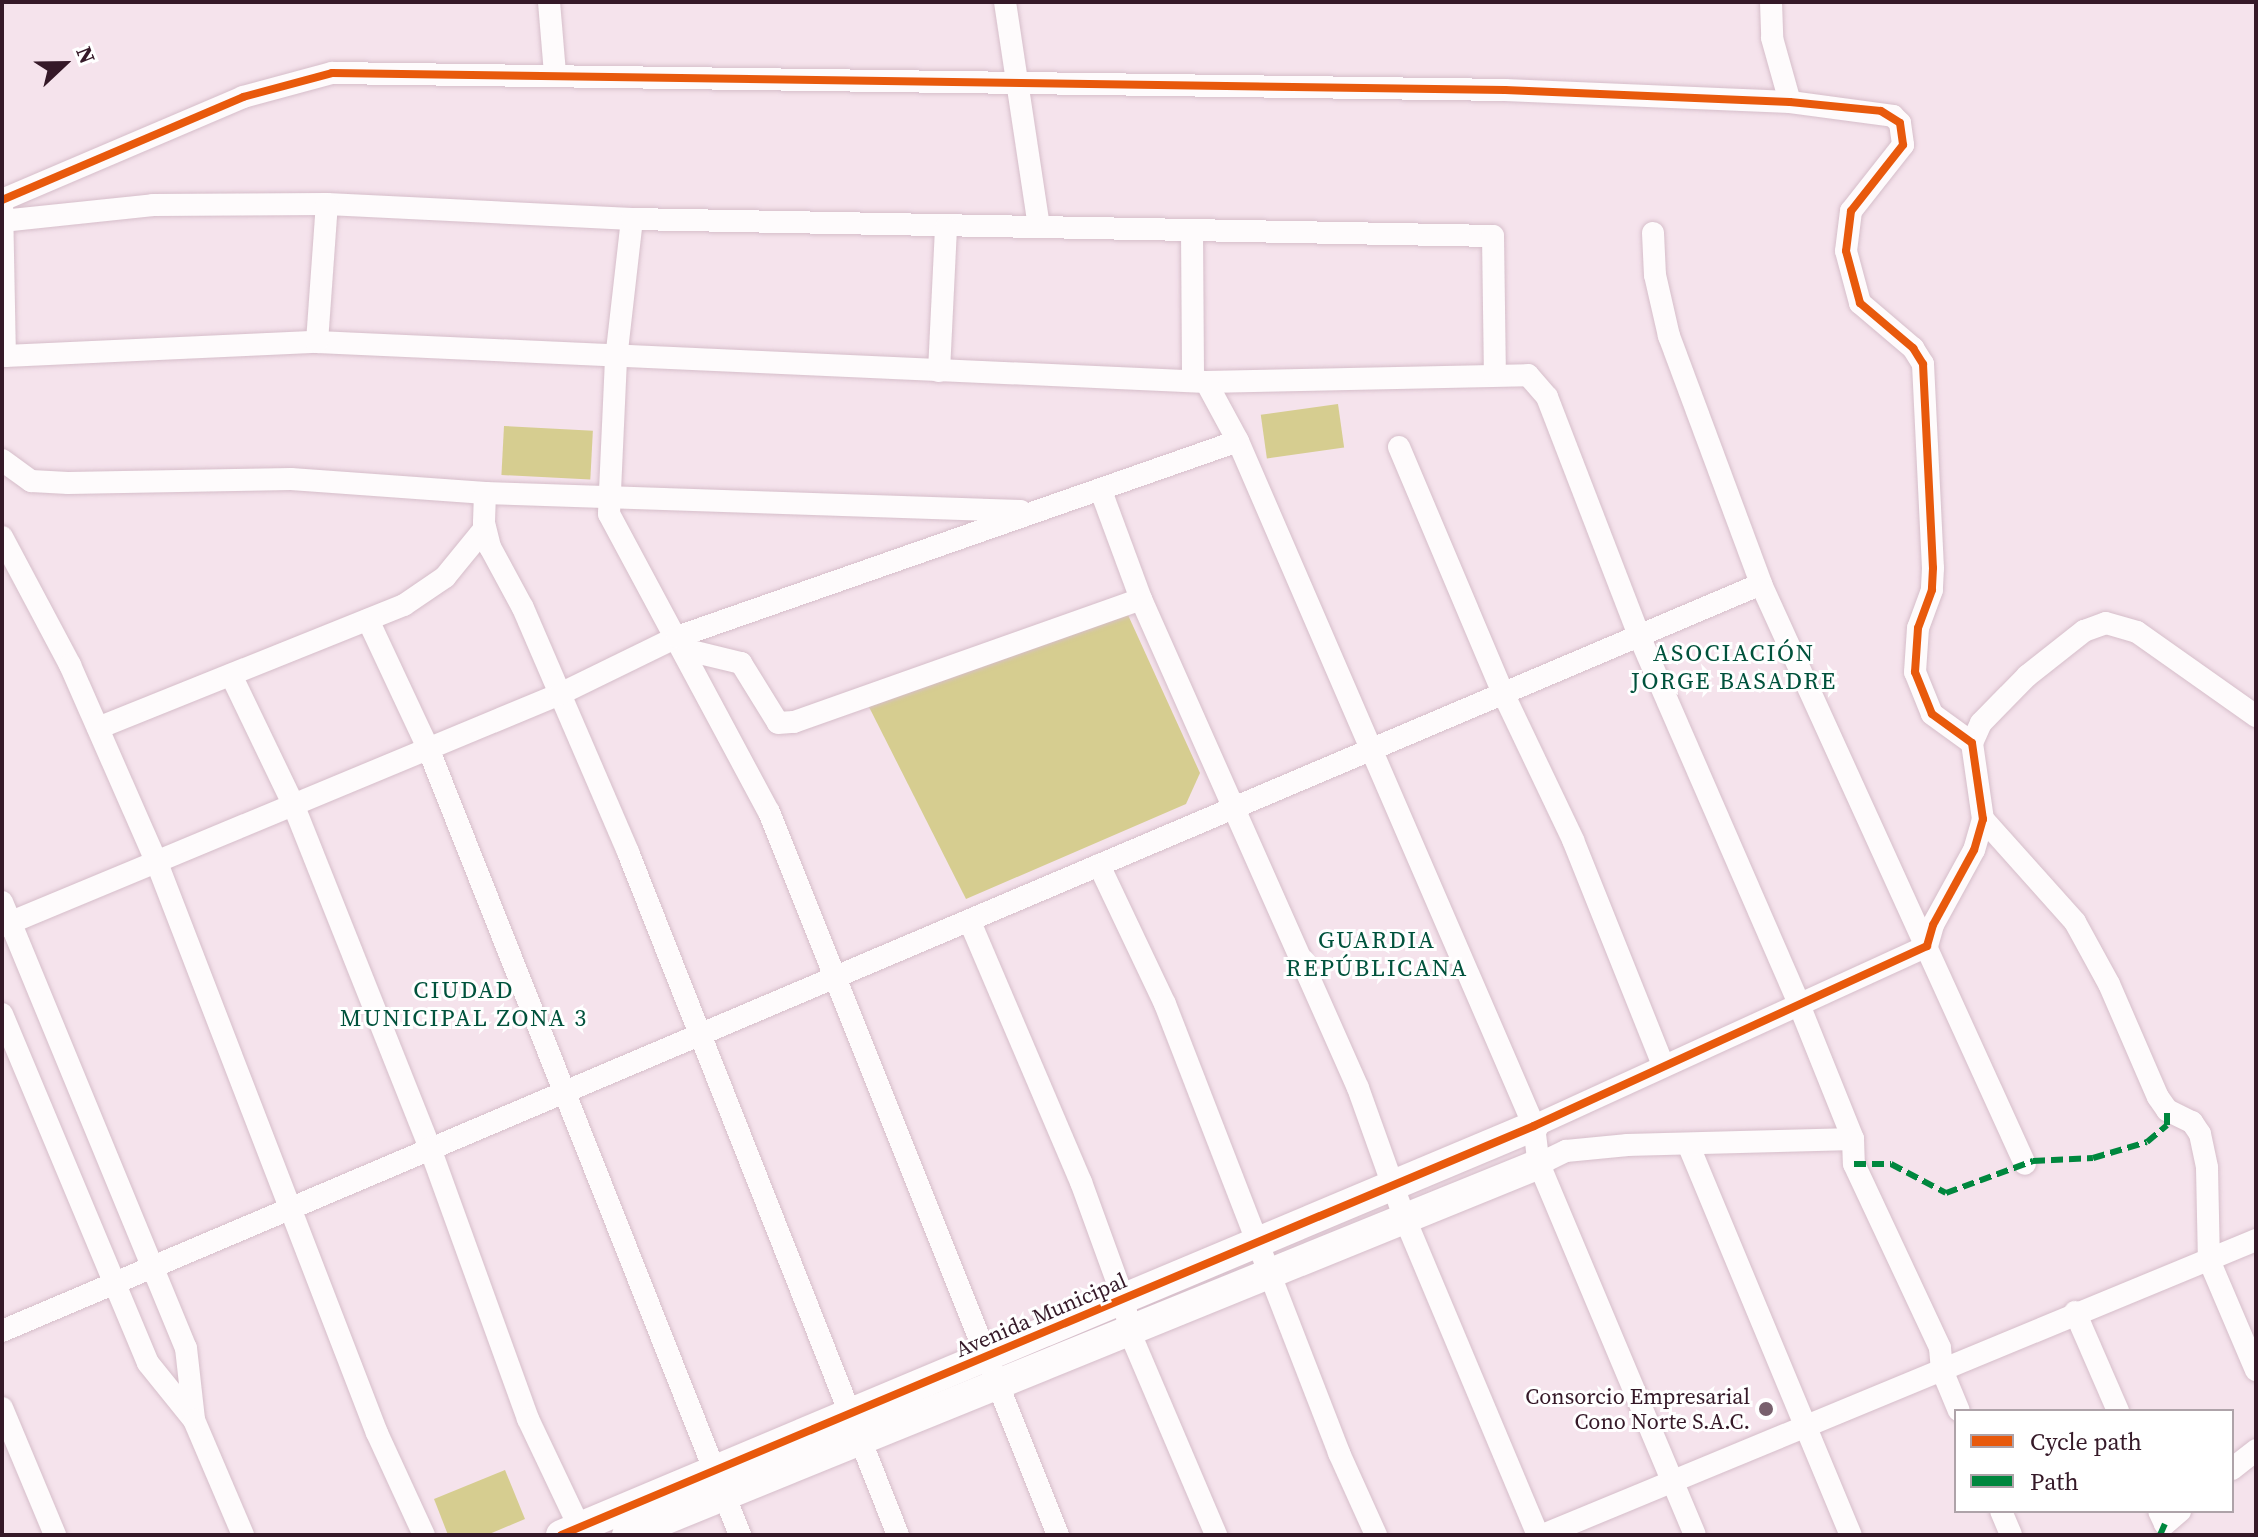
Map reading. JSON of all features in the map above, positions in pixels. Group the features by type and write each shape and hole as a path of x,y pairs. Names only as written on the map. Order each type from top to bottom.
{"street":[{"path":"549,2 555,74"},
{"path":"1005,2 1039,226"},
{"path":"1771,2 1772,38 1790,102"},
{"path":"3,211 243,97 332,73 1017,80 1790,102 1881,111 1893,116 1903,132 1896,157 1851,211 1846,251 1860,303 1913,348 1923,364 1933,568 1932,590 1918,628 1915,672 1932,714 1972,743"},
{"path":"3,211 153,205 327,204 632,219 1493,236 1495,375"},
{"path":"317,342 327,204"},
{"path":"3,211 5,356 317,342 616,359 1200,381 1528,375 1547,397 1640,638 1798,1002 1853,1139 1854,1164 1940,1348 1942,1370 1958,1409"},
{"path":"632,219 616,359 606,498 609,514 769,812 838,977 1058,1535"},
{"path":"939,371 946,227"},
{"path":"1192,230 1200,381 1238,441 1369,752 1534,1126 1539,1164 1695,1535"},
{"path":"1653,233 1655,275 1669,336 1761,584 2025,1164"},
{"path":"194,1420 186,1348 155,1267 5,916 157,863 680,643 1238,441"},
{"path":"1399,447 1503,693 1573,840 1663,1065"},
{"path":"2,460 31,481 291,479 485,493 1038,511"},
{"path":"1101,491 1141,599 1358,1088 1405,1219 1540,1535 2256,1240"},
{"path":"485,493 485,528 560,694 703,1036 898,1535"},
{"path":"98,728 368,620 432,588 472,549 485,528"},
{"path":"2,537 98,728 157,863 293,1208 377,1433 424,1535"},
{"path":"2,1331 430,1148 703,1036 1761,584"},
{"path":"680,643 741,663 778,723 794,722 1141,599"},
{"path":"368,620 428,748 740,1535"},
{"path":"1534,1126 1798,1002 1927,946 1974,850 1983,819 1972,743 1981,723 2027,676 2084,631 2106,623 2137,632 2256,716"},
{"path":"231,675 293,804 430,1148 528,1419 575,1532"},
{"path":"1983,819 2075,922 2109,984 2158,1097 2167,1110 2192,1122 2200,1134 2207,1168 2209,1260 2256,1370"},
{"path":"1099,865 1165,1004 1256,1242 1376,1535"},
{"path":"970,922 1081,1182 1124,1300 1130,1333 1216,1535"},
{"path":"2,1014 148,1363 194,1420 243,1535"},
{"name":"Avenida Municipal","path":"575,1532 718,1482 855,1426 989,1358 1534,1126"},
{"path":"1539,1164 1566,1151 1853,1139"},
{"path":"1688,1144 1851,1535"},
{"name":"Avenida Municipal","path":"855,1426 1000,1388 1539,1164"},
{"path":"2075,1312 2117,1409"},
{"path":"2,1408 55,1535"},
{"path":"2234,1467 2256,1450"},
{"name":"Avenida Municipal","path":"627,1535 718,1482"},
{"path":"2002,1513 2011,1535"},
{"path":"2160,1513 2165,1524 2178,1513"}],"shaded area":[{"path":"1338,404 1344,448 1267,458 1261,415"},
{"path":"504,426 593,431 590,480 501,475"},
{"path":"1128,615 1200,773 1186,804 966,899 868,705"},
{"path":"505,1470 525,1519 487,1535 448,1535 434,1499"}],"marked path":[{"path":"1854,1164 1891,1164 1946,1193 2033,1161 2093,1158 2147,1142 2167,1125 2167,1110"},
{"path":"2160,1535 2165,1524"}],"cycle path":[{"path":"2,200 243,97 332,73 1505,90 1790,102 1881,111 1900,123 1903,145 1851,211 1846,251 1860,303 1913,348 1923,364 1933,568 1932,590 1918,628 1915,672 1932,714 1972,743 1983,819 1974,850 1933,925 1927,946 1534,1126 561,1535"}],"place":[{"name":"Consorcio Empresarial Cono Norte S.A.C.","path":"1766,1409"}],"district":[{"name":"ASOCIACIÓN JORGE BASADRE","path":"1734,667"},
{"name":"GUARDIA REPÚBLICANA","path":"1377,954"},
{"name":"CIUDAD MUNICIPAL ZONA 3","path":"464,1004"}]}
